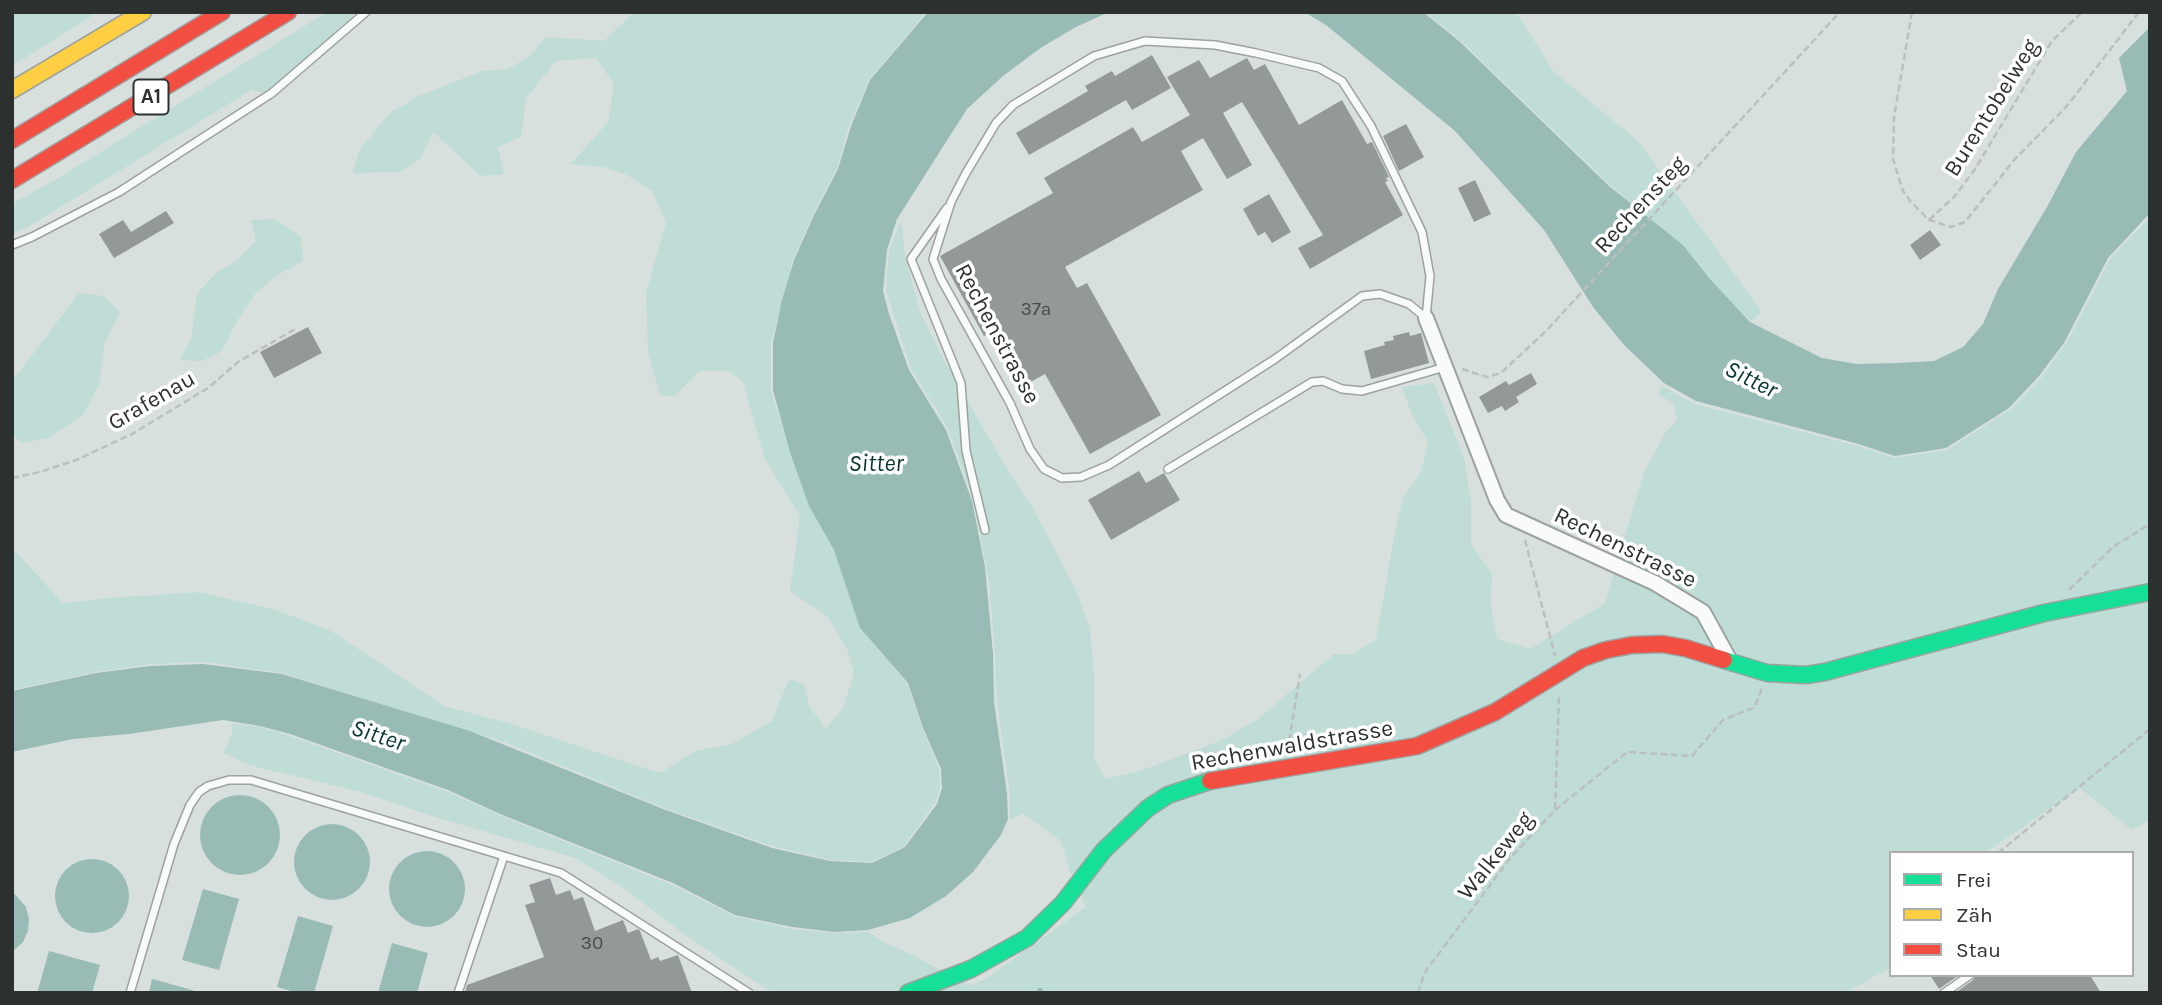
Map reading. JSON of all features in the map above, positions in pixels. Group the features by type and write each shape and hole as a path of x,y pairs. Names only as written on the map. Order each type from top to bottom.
{"main road":[{"path":"12,90 143,12"},
{"name":"A1","path":"12,140 222,12"},
{"name":"A1","path":"12,180 288,12"},
{"path":"1730,661 1784,676 1825,672 2044,613 2150,592"},
{"name":"Rechenwaldstrasse","path":"908,993 971,969 1027,938 1063,903 1124,829 1147,808 1190,786 1211,780 1417,746 1495,712 1583,659 1606,650 1632,645 1662,644 1730,661"}],"street":[{"name":"Rechenstrasse","path":"1426,318 1497,500 1506,515 1655,583 1703,612 1730,661"}],"lane":[{"path":"12,244 32,237 118,192 272,93 366,12"},
{"name":"Rechenstrasse","path":"1144,41 1215,45 1319,68 1342,81 1371,126 1422,232 1430,276 1426,318 1409,304 1389,297 1380,294 1362,296 1275,359 1109,465 1080,477 1062,478 1044,469 1030,449 1010,403 941,279 933,259 951,202 980,147 996,123 1013,105 1094,56 1144,41"},
{"path":"951,202 911,259 961,383 966,451 985,530"},
{"path":"1168,469 1312,382 1324,381 1342,389 1362,391 1445,367"},
{"path":"130,993 174,844 190,805 199,792 208,786 229,780 251,780 561,873 749,993"},
{"path":"458,993 504,856"},
{"path":"1944,993 1967,977"}],"path":[{"name":"Rechensteg","path":"1445,367 1453,366 1487,377 1501,373 1546,331 1840,12"},
{"path":"1913,12 1894,117 1893,159 1903,191 1929,220 1951,228 1965,222 2015,159 2067,106 2139,12"},
{"name":"Burentobelweg","path":"1929,220 1955,196 1975,169 2052,41 2082,12"},
{"name":"Grafenau","path":"12,478 76,460 132,434 208,388 238,362 297,328"},
{"path":"1520,523 1557,664"},
{"path":"2064,594 2113,547 2150,523"},
{"path":"1300,674 1289,742 1308,765"},
{"path":"1555,810 1627,752 1692,756 1723,720 1755,707 1764,683"},
{"name":"Walkeweg","path":"1418,993 1425,972 1504,866 1555,810 1559,684"},
{"path":"2000,851 2150,729"}],"shaded area":[{"path":"12,12 98,12 12,66"},
{"path":"327,12 357,12 284,79 266,92 253,89 28,227 12,234 12,204"},
{"path":"634,12 926,12 869,80 849,126 837,168 793,260 771,343 771,391 809,506 834,550 860,628 907,683 939,769 940,787 935,803 904,846 872,862 831,860 772,846 664,808 504,742 282,673 203,662 150,664 96,672 12,690 12,548 63,603 199,592 276,610 331,631 444,706 508,723 660,773 695,751 732,744 772,721 789,679 804,684 809,706 826,729 843,708 854,673 847,649 827,616 790,591 800,516 764,457 743,382 729,371 699,371 675,396 660,395 648,352 646,293 666,223 652,191 627,175 603,167 571,164 608,122 614,84 596,58 556,61 526,98 521,137 498,147 504,174 481,176 433,132 420,159 399,172 352,173 360,149 391,112 419,96 482,71 508,69 531,55 545,37 604,41"},
{"path":"1425,12 1516,12 1554,72 1638,141 1762,312 1751,321 1709,281 1666,233 1610,185 1460,40"},
{"path":"2150,217 2150,820 2132,830 2080,788 1988,851 1889,851 1889,968 1845,993 773,993 695,942 618,884 575,858 361,792 249,765 224,753 233,730 231,724 260,727 290,736 448,792 672,885 734,916 792,929 835,933 868,932 971,986 988,977 1086,907 1070,871 1061,841 1024,814 1010,819 1010,794 997,702 989,581 974,501 948,429 911,369 886,291 889,251 901,220 905,256 920,312 944,360 1035,512 1074,586 1090,628 1094,674 1094,758 1105,779 1140,771 1220,741 1257,720 1334,654 1353,654 1376,640 1403,498 1421,472 1428,442 1412,415 1402,387 1434,383 1464,458 1471,501 1471,544 1492,574 1491,605 1497,639 1530,649 1605,603 1644,472 1665,433 1677,420 1674,404 1658,394 1662,386 1695,404 1895,458 1947,450 2011,409 2041,378 2066,344 2110,259"},
{"path":"275,219 301,237 303,261 276,276 255,294 238,319 222,351 202,361 180,360 191,339 197,294 216,273 236,261 256,241 251,220"},
{"path":"79,293 103,296 120,312 105,343 99,384 83,415 49,438 23,443 12,435 12,377 17,375"}],"water":[{"name":"Sitter","path":"928,12 1109,12 1042,47 1003,76 967,109 897,219 887,250 883,291 889,314 909,370 946,430 972,501 985,567 993,654 994,702 1007,794 1008,819 1001,835 973,872 946,896 910,918 868,930 835,932 792,927 735,915 673,883 500,814 448,790 290,734 223,720 73,739 12,752 12,691 96,673 150,666 203,664 282,674 470,731 663,809 772,848 830,861 872,863 905,847 937,804 942,788 941,769 923,728 908,683 860,628 834,550 809,506 790,452 773,390 773,343 794,260 838,169 851,126 870,80"},
{"name":"Sitter","path":"1304,12 1423,12 1459,41 1609,186 1683,245 1750,322 1822,358 1857,364 1934,361 1963,347 1983,324 1998,289 2076,152 2127,91 2119,58 2150,27 2150,213 2108,258 2064,343 2039,376 2009,408 1946,448 1895,456 1696,401 1664,383 1624,345 1593,307 1544,230 1455,131 1326,25"},
{"path":"240,795 255,798 268,807 277,820 280,835 277,850 268,863 255,872 240,875 225,872 212,863 203,850 200,835 203,820 212,807 225,798"},
{"path":"332,824 346,827 359,835 367,848 370,862 367,876 359,889 346,897 332,900 318,897 305,889 297,876 294,862 297,848 305,835 318,827"},
{"path":"427,851 441,854 454,862 462,875 465,889 462,903 454,916 441,924 427,927 413,924 400,916 392,903 389,889 392,875 400,862 413,854"},
{"path":"92,859 106,862 118,870 126,882 129,896 126,910 118,922 106,930 92,933 78,930 66,922 58,910 55,896 58,882 66,870 78,862"},
{"path":"203,889 239,899 219,970 182,960"},
{"path":"12,891 26,907 29,919 23,942 12,952"},
{"path":"298,916 333,926 314,993 298,993 277,987"},
{"path":"392,943 428,953 417,993 378,993"},
{"path":"49,951 100,965 92,993 37,993"},
{"path":"153,979 202,993 149,993"}],"building":[{"path":"1152,55 1171,88 1132,110 1126,100 1029,155 1016,133 1088,91 1085,86 1112,71 1115,76"},
{"path":"1247,58 1254,70 1265,64 1299,125 1342,100 1367,144 1372,142 1389,177 1385,182 1403,215 1310,269 1298,248 1323,235 1242,102 1223,113 1252,165 1227,179 1203,138 1181,151 1203,190 1065,267 1077,288 1087,283 1161,415 1090,454 1045,374 1025,385 995,331 984,336 940,256 1053,193 1044,178 1133,127 1142,142 1190,115 1167,77 1199,60 1210,78"},
{"path":"1406,124 1424,157 1399,171 1383,136"},
{"path":"1475,180 1491,214 1474,222 1458,188"},
{"path":"1269,194 1291,232 1272,243 1265,232 1258,236 1243,209"},
{"path":"166,211 174,223 114,258 99,234 123,220 131,232"},
{"path":"1930,230 1941,245 1920,260 1910,245"},
{"path":"308,327 322,353 274,378 260,352"},
{"path":"1409,332 1410,336 1421,333 1429,363 1371,379 1364,351 1385,345 1384,342 1394,340 1393,336"},
{"path":"1531,373 1537,384 1516,397 1519,402 1505,411 1502,406 1488,413 1479,397 1506,381 1509,385"},
{"path":"1139,471 1146,483 1164,473 1180,500 1111,540 1088,500"},
{"path":"550,878 556,895 570,890 574,900 583,897 595,931 623,920 628,933 638,929 640,931 651,960 658,957 660,961 678,955 692,993 465,993 467,985 544,957 525,905 535,902 529,885"},
{"path":"1931,977 1956,977 1939,989"},
{"path":"1975,977 2091,977 2101,993 1955,993"}],"traffic: fast":[{"path":"1724,660 1767,673 1806,675 1825,672 2044,613 2150,592"},
{"path":"908,993 971,969 1027,938 1063,903 1104,850 1148,808 1168,795 1210,781"}],"traffic: slow":[{"path":"12,90 143,12"}],"traffic: jam":[{"path":"12,140 222,12"},
{"path":"12,180 288,12"},
{"path":"1210,781 1417,746 1495,712 1583,658 1606,650 1632,645 1662,644 1724,660"}]}
